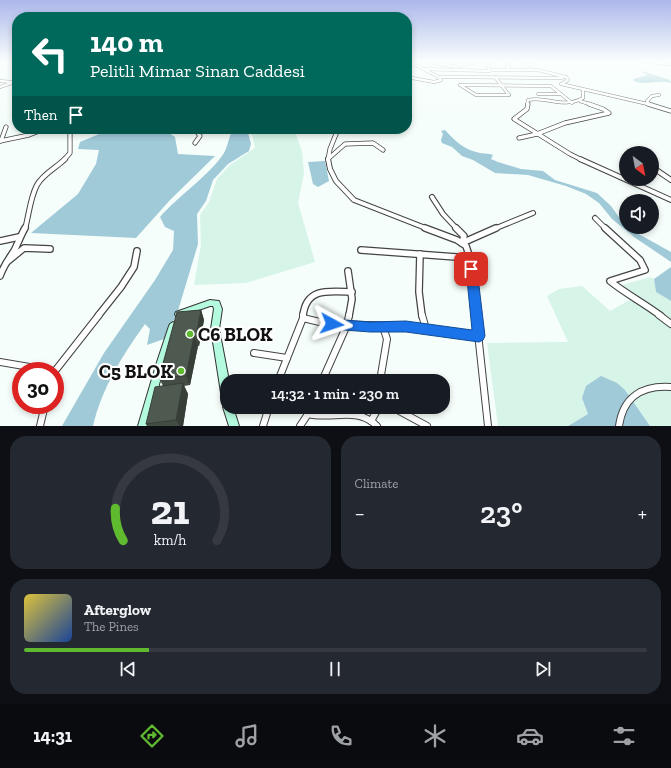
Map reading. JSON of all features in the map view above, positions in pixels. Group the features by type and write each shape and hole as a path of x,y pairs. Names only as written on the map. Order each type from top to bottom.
{"street":[{"path":"0,87 12,82"},
{"path":"499,82 502,85 509,95 476,95 460,85 502,85 551,86"},
{"path":"549,82 551,86 572,103"},
{"path":"565,82 561,84 648,104 671,111"},
{"path":"580,101 584,97 583,90"},
{"path":"538,94 560,94"},
{"path":"648,104 647,101 652,96 659,95"},
{"path":"519,138 538,134 566,123 609,113 603,109 580,101 561,104 537,99 528,100 526,109 514,119 538,134 570,154 671,200"},
{"path":"1,141 6,127"},
{"path":"1,141 32,134"},
{"path":"0,276 5,263 14,250 19,237 25,228 38,185 45,175 58,166 70,152 70,134"},
{"path":"195,143 200,136 199,134"},
{"path":"336,134 330,146 328,159 330,170 341,189 354,200 457,240 466,246 470,258 488,426"},
{"path":"328,159 345,144 373,143 383,150"},
{"path":"659,172 671,180"},
{"path":"432,197 444,214 464,236 462,243"},
{"path":"462,243 533,213"},
{"path":"595,218 640,260 645,270 610,281 629,296 649,307 671,324"},
{"path":"0,242 19,237"},
{"path":"5,263 24,248 50,249"},
{"path":"361,250 470,258"},
{"path":"61,362 121,287 137,260 137,251"},
{"path":"420,254 418,288 422,318 426,329"},
{"path":"325,374 346,325 352,299 348,271"},
{"path":"281,374 303,318 303,311 310,296 316,292 352,292"},
{"path":"143,426 161,362 175,321 180,314 210,303 216,303 218,309 215,329 223,374"},
{"path":"303,318 325,323 383,327 406,326 479,336"},
{"path":"381,374 387,339 383,327"},
{"path":"254,353 287,358"},
{"path":"0,362 12,364"},
{"path":"619,426 622,411 631,398 648,389 671,387"},
{"path":"40,426 43,414"},
{"path":"230,414 234,426"},
{"path":"263,426 267,414"},
{"path":"300,426 307,414"},
{"path":"312,414 315,417 351,414 366,418 374,424 377,414"},
{"path":"405,414 427,426"}],"green space":[{"path":"252,134 296,135 302,151 304,174 298,203 315,262 246,283 194,285 201,245 200,215 209,202 217,179 230,165 255,148"},
{"path":"650,277 654,279 656,292 671,301 671,426 650,426 625,390 582,398 588,414 568,426 498,426 487,343 568,342 547,296 559,289 582,286 610,311 635,297 619,286"}],"shaded area":[{"path":"639,82 671,82 671,83 643,83"},
{"path":"445,130 456,141 469,150 493,155 491,159 498,162 521,169 543,171 555,180 597,193 611,206 619,217 619,225 612,219 599,203 586,194 566,186 528,175 495,173 473,160 462,156 452,147 442,143 441,140 443,134 441,131"},
{"path":"99,134 170,134 175,137 178,154 215,156 170,200 136,238 31,233 78,194 96,164 99,150 78,149 80,142"},
{"path":"248,134 251,144 249,151 228,164 213,180 206,201 197,214 198,244 177,314 164,339 147,345 150,329 145,324 128,348 107,385 93,426 62,426 104,353 155,280 173,250 174,231 165,227 160,217 218,161 224,153 230,135"},
{"path":"325,161 329,181 318,187 313,184 308,162"},
{"path":"630,234 639,234 671,252 671,262"},
{"path":"671,267 671,301 656,292 654,279"},
{"path":"601,376 617,383 625,390 650,426 568,426 588,414 582,398 586,386"}],"building":[{"path":"201,310 186,376 159,378 177,312"},
{"path":"183,383 176,420 146,424 155,387"}],"place":[{"name":"C6 BLOK","path":"190,334"},
{"name":"C5 BLOK","path":"181,371"}],"route":[{"path":"332,324 370,327 406,326 479,336 471,269"}]}
